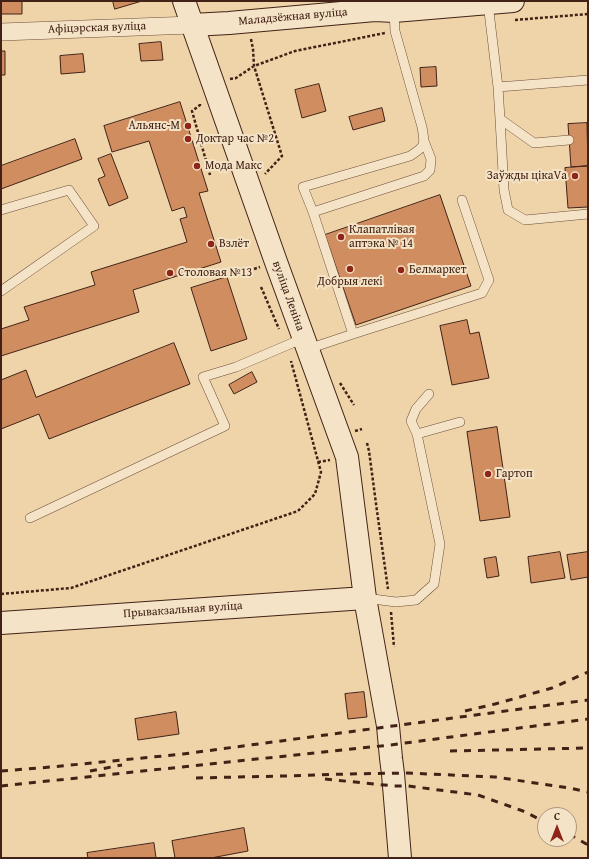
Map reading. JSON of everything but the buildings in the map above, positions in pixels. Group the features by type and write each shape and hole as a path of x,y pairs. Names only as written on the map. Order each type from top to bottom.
{"street":[{"name":"вуліца Леніна","path":"184,1 299,344 347,457 365,598 388,726 400,858"},
{"name":"Маладзёжная вуліца","path":"192,25 385,13 489,12 513,1"},
{"name":"Афіцэрская вуліца","path":"1,32 192,25"},
{"name":"Прывакзальная вуліца","path":"1,623 365,598"}],"lane":[{"path":"489,12 498,87 504,190 508,210 525,220 588,214"},
{"path":"313,212 424,176 430,170 431,159 424,142 422,127 385,13"},
{"path":"498,87 588,80"},
{"path":"500,119 534,143 569,140"},
{"path":"354,334 313,212 303,187 410,156 420,150 424,142"},
{"path":"1,210 69,190 94,226 1,291"},
{"path":"30,518 225,426 203,377 236,367 299,344 354,334 482,293 489,280 462,200"},
{"path":"365,598 396,602 416,600 434,584 440,544 417,434 411,421 416,409 429,394"},
{"path":"417,434 460,422"}],"path":[{"path":"489,12 588,14"},
{"path":"254,66 295,51 385,13"},
{"path":"247,21 253,50 254,66 282,156 264,174 267,181"},
{"path":"198,99 200,105 192,112 210,175"},
{"path":"1,594 71,588 298,511 316,494 321,472 299,344 261,287"},
{"path":"338,378 354,405"}],"railway":[{"path":"465,711 552,688 588,672"},
{"path":"1,771 183,754 588,700"},
{"path":"1,786 390,745 588,719"},
{"path":"450,751 588,748"},
{"path":"90,771 122,765"},
{"path":"196,778 407,773 495,777 588,792"},
{"path":"325,779 408,786 478,795 523,811 537,818"},
{"path":"577,839 588,845"}],"place":[{"name":"Альянс-М","path":"188,126"},
{"name":"Доктар час №2","path":"188,139"},
{"name":"Мода Макс","path":"197,166"},
{"name":"Заўжды цікаVа","path":"575,176"},
{"name":"Клапатлівая аптэка № 14","path":"341,237"},
{"name":"Взлёт","path":"211,244"},
{"name":"Добрыя лекі","path":"350,269"},
{"name":"Белмаркет","path":"401,270"},
{"name":"Столовая №13","path":"170,273"},
{"name":"Гартоп","path":"488,474"}]}
